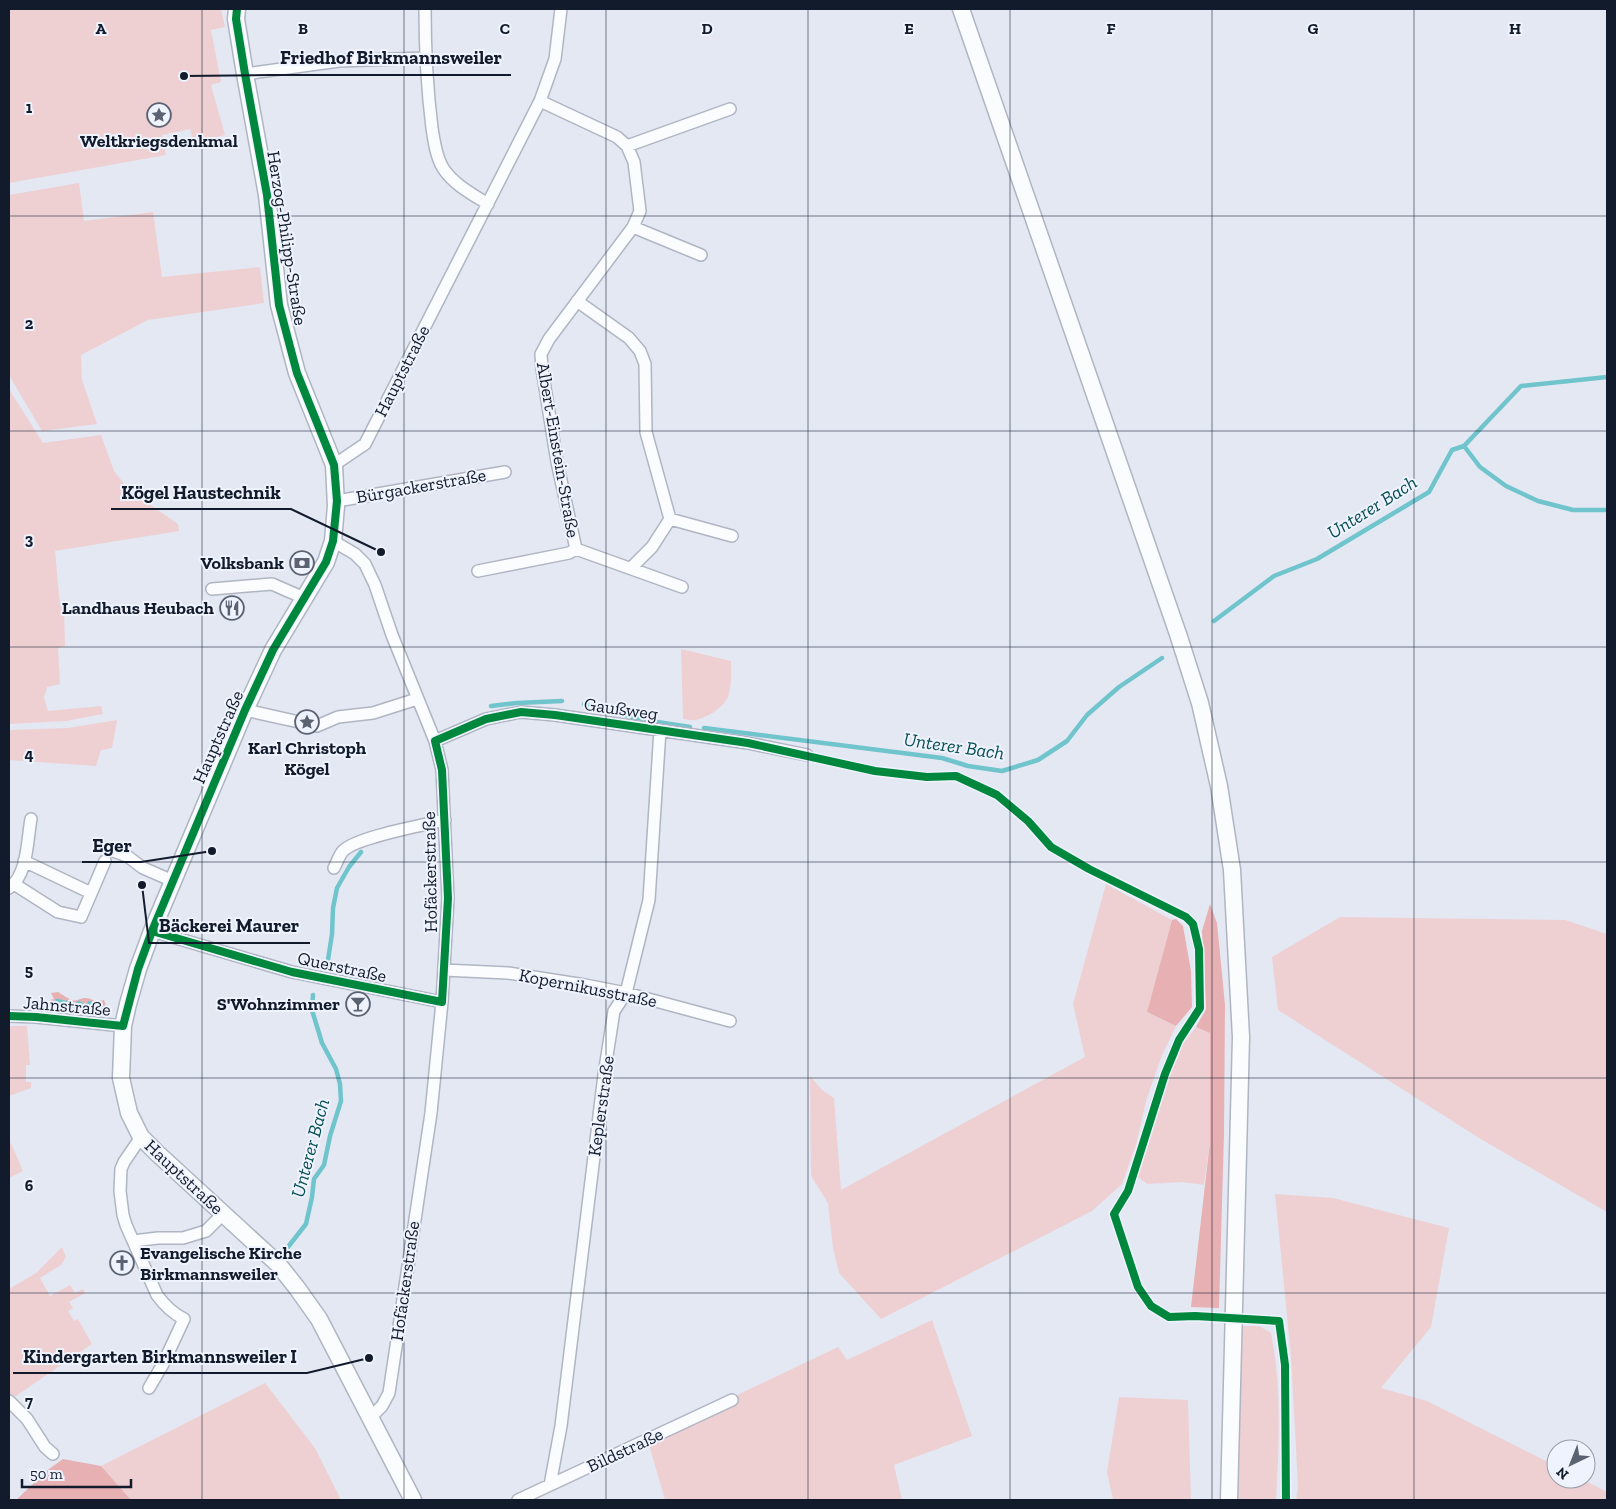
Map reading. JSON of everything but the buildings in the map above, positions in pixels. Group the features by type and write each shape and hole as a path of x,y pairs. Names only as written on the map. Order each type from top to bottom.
{"street":[{"name":"Herzog-Philipp-Straße","path":"237,9 236,19 267,195 279,305 297,373 334,465"},
{"path":"425,9 425,58 434,141 442,168 452,179 488,204"},
{"name":"Hauptstraße","path":"413,1500 319,1319 297,1288 278,1264 141,1137 129,1113 120,1078 123,1026 138,970 152,931 245,710 273,650 326,562 334,541 336,501 334,465 365,444 540,101 555,59 560,9"},
{"path":"961,9 1178,634 1200,703 1219,786 1232,870 1241,1037 1229,1500"},
{"path":"245,74 339,61 425,58"},
{"path":"540,101 617,137 627,146 730,109"},
{"name":"Albert-Einstein-Straße","path":"627,146 634,162 640,211 634,227 549,339 541,354 556,462 576,549 682,587"},
{"path":"634,227 701,254"},
{"path":"577,301 629,338 640,351 645,364 646,432 670,519 652,546 630,568"},
{"name":"Bürgackerstraße","path":"336,501 505,472"},
{"path":"670,519 732,536"},
{"name":"Hofäckerstraße","path":"334,541 355,554 365,564 375,585 392,635 435,741 442,770 445,820 448,898 442,1002 430,1113 389,1393 382,1406 370,1418"},
{"path":"478,571 569,553 576,549"},
{"path":"212,589 272,584 304,598"},
{"path":"245,710 318,726 338,717 373,713 417,699"},
{"name":"Gaußweg","path":"435,741 486,719 521,712 748,743 807,755"},
{"name":"Keplerstraße","path":"550,1485 561,1426 604,1075 614,1011 626,993 648,900 660,730"},
{"path":"31,819 24,861 20,874 11,886 58,912 81,917 105,861"},
{"path":"334,868 343,851 350,846 370,838 445,820"},
{"path":"105,848 127,856 143,868 173,881"},
{"path":"24,861 91,893"},
{"name":"Querstraße","path":"152,931 292,972 442,1002"},
{"name":"Kopernikusstraße","path":"444,970 508,973 626,993 730,1021"},
{"name":"Jahnstraße","path":"9,1016 123,1026"},
{"path":"141,1137 121,1168 120,1191 123,1215 157,1295 165,1306 184,1319 163,1364 149,1388"},
{"path":"133,1241 183,1238 206,1230 223,1214"},
{"name":"Bildstraße","path":"518,1500 732,1400"},
{"path":"9,1401 27,1419 45,1447 54,1454"}],"shaded area":[{"path":"9,9 221,9 225,27 211,30 221,82 211,85 225,135 193,142 190,129 162,135 166,155 9,183"},
{"path":"79,183 84,221 153,212 162,277 260,267 264,303 148,320 81,355 82,380 97,424 42,431 9,375 9,195"},
{"path":"9,389 43,443 101,435 114,471 129,490 178,524 179,531 55,551 60,605 64,606 65,646 58,648 60,684 47,687 44,698 48,711 101,706 103,714 66,721 9,724"},
{"path":"681,649 731,661 730,688 726,701 719,709 700,719 683,719"},
{"path":"117,720 112,748 101,750 96,766 9,760 9,730 68,728"},
{"path":"1106,884 1172,920 1147,1012 1176,1026 1162,1055 1146,1101 1136,1145 1122,1184 1092,1211 881,1319 839,1273 833,1248 828,1203 811,1176 810,1076 822,1090 834,1098 841,1190 1085,1057 1073,1004"},
{"path":"1210,904 1217,923 1225,1005 1224,1133 1219,1308 1191,1307 1210,1142 1210,1033 1196,1027 1206,1009 1202,931"},
{"path":"1340,917 1565,920 1607,934 1607,1212 1479,1138 1278,1010 1272,957"},
{"path":"1176,919 1183,926 1191,971 1192,1007 1176,1026 1147,1012 1172,920"},
{"path":"58,992 74,1000 87,998 97,1001 104,1000 106,1006 98,1012 89,1012 50,1005 50,1000 54,999 51,993"},
{"path":"9,1026 27,1026 30,1065 26,1065 26,1082 31,1082 31,1088 9,1096"},
{"path":"1196,1027 1210,1033 1210,1142 1204,1185 1183,1182 1147,1184 1138,1177 1155,1118 1179,1049"},
{"path":"11,1143 23,1171 9,1178 9,1144"},
{"path":"1275,1194 1333,1198 1449,1228 1431,1327 1381,1388 1427,1401 1546,1461 1546,1489 1596,1489 1596,1486 1607,1492 1607,1500 1296,1500 1298,1486 1291,1356"},
{"path":"62,1247 66,1257 61,1265 40,1278 50,1296 70,1285 75,1293 83,1289 85,1293 69,1302 73,1308 68,1311 74,1321 78,1319 92,1344 13,1398 9,1394 9,1289 36,1273"},
{"path":"932,1320 972,1436 894,1465 902,1500 665,1500 647,1438 838,1347 847,1360"},
{"path":"1240,1326 1259,1326 1271,1333 1278,1395 1279,1437 1276,1500 1234,1500"},
{"path":"265,1383 315,1448 341,1500 131,1500 101,1466"},
{"path":"1119,1397 1188,1400 1191,1500 1113,1500 1107,1472"},
{"path":"63,1459 101,1466 131,1500 16,1500 49,1469"}],"waterway":[{"name":"Unterer Bach","path":"1214,621 1274,576 1317,559 1429,492 1452,450 1464,446 1521,386 1607,377"},
{"path":"1464,446 1480,467 1506,486 1538,501 1573,510 1607,510"},
{"name":"Unterer Bach","path":"704,728 942,758 968,766 1002,771 1038,760 1067,741 1087,715 1119,687 1162,658"},
{"name":"Unterer Bach","path":"491,706 562,701"},
{"name":"Unterer Bach","path":"584,704 644,720 690,727"},
{"name":"Unterer Bach","path":"328,960 337,888 349,867 361,852"},
{"name":"Unterer Bach","path":"288,1247 306,1224 314,1179 324,1165 330,1136 341,1101 340,1084 336,1069 322,1043 312,1010 313,995"},
{"path":"57,1001 66,1003 73,1008 79,1003 85,1007 90,1003 97,1009 101,1007"}],"cycle path":[{"path":"9,1016 123,1026 138,969 152,931 245,710 273,650 326,562 333,541 337,501 334,465 297,373 279,305 267,195 236,19 237,9"},
{"path":"152,931 292,972 442,1002 448,898 442,770 435,741 486,719 521,712 555,715 748,743 875,771 927,777 956,776 997,795 1028,821 1051,847 1089,869 1186,917 1193,924 1199,949 1200,1008 1179,1040 1165,1074 1128,1191 1114,1214 1138,1287 1151,1306 1169,1317 1195,1316 1279,1321 1285,1365 1286,1500"}],"place":[{"name":"Friedhof Birkmannsweiler","path":"184,76"},
{"name":"Weltkriegsdenkmal","path":"159,115"},
{"name":"Kögel Haustechnik","path":"381,552"},
{"name":"Volksbank","path":"302,563"},
{"name":"Landhaus Heubach","path":"232,608"},
{"name":"Karl Christoph Kögel","path":"307,722"},
{"name":"Eger","path":"212,851"},
{"name":"Bäckerei Maurer","path":"142,885"},
{"name":"S'Wohnzimmer","path":"358,1004"},
{"name":"Evangelische Kirche Birkmannsweiler","path":"122,1263"},
{"name":"Kindergarten Birkmannsweiler I","path":"369,1358"}]}
